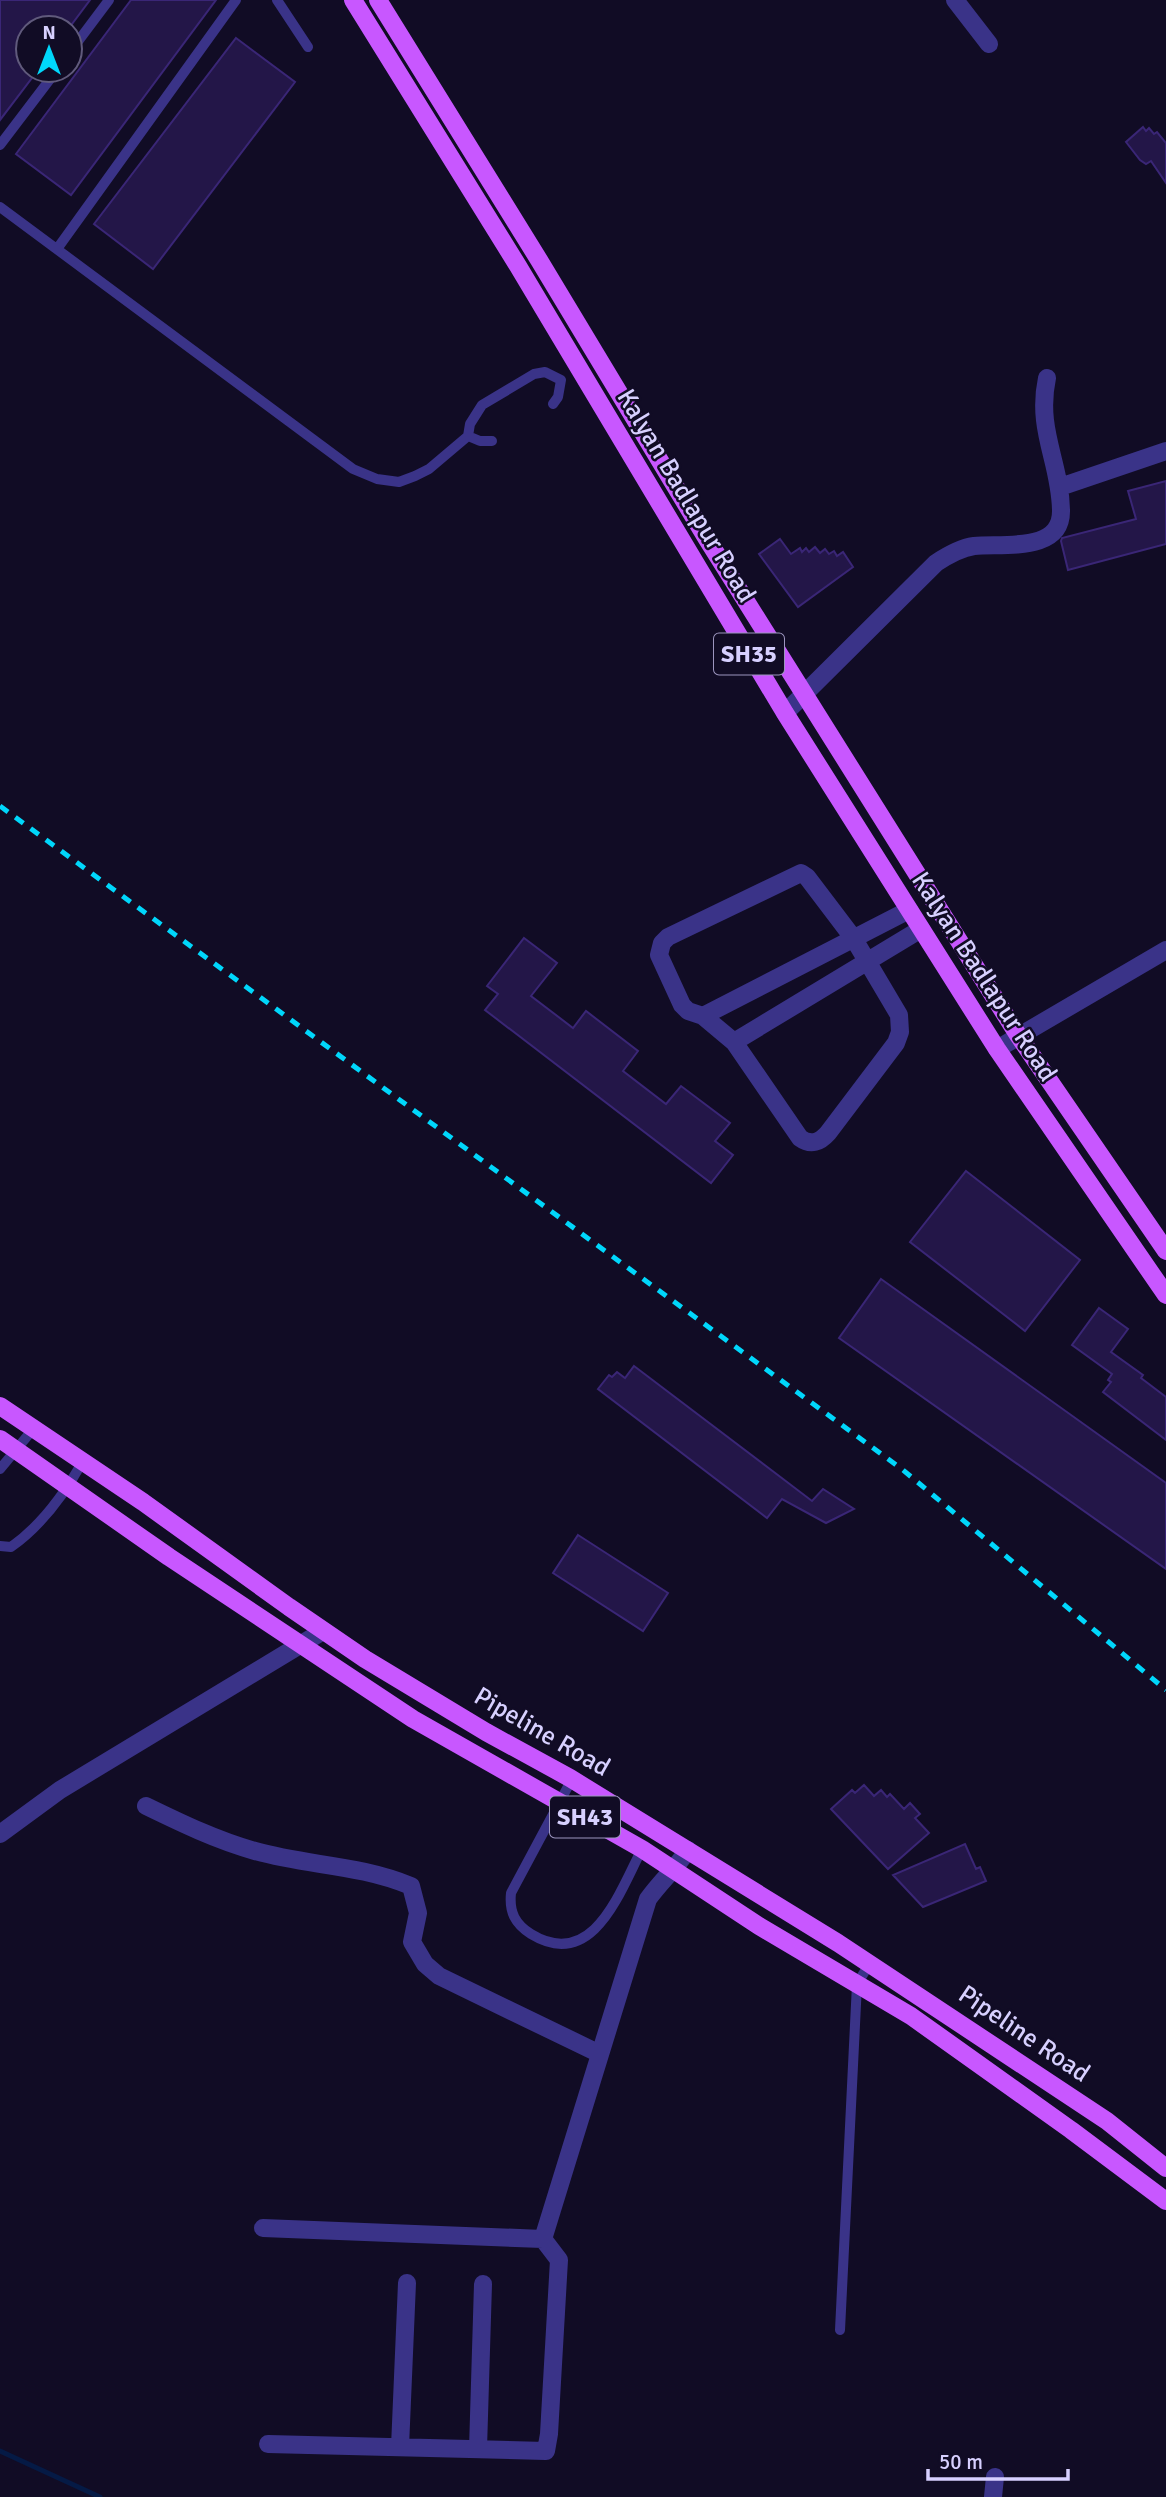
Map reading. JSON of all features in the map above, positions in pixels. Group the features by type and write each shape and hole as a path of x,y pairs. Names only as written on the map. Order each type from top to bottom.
{"main road":[{"name":"Kalyan Badlapur Road","path":"353,0 592,388 785,713 998,1049 1166,1295"},
{"name":"Kalyan Badlapur Road","path":"378,0 707,538 1018,1035 1166,1251"},
{"path":"687,549 707,538"},
{"name":"Pipeline Road","path":"0,1406 143,1502 365,1659 485,1732 572,1779 870,1963 1107,2121 1166,2168"},
{"name":"Pipeline Road","path":"0,1439 169,1557 413,1718 642,1849 758,1926 911,2017 1166,2201"}],"street":[{"path":"955,0 989,44"},
{"path":"785,713 936,563 950,553 972,547 1042,541 1055,531 1061,519 1060,488 1046,436 1043,400 1048,378"},
{"path":"1060,488 1166,451"},
{"path":"801,873 807,877 854,939 899,1015 900,1032 896,1043 822,1140 806,1142 800,1138 734,1042 703,1016 688,1011 682,1005 659,955 662,943 668,937 801,873"},
{"path":"703,1016 909,910"},
{"path":"734,1042 922,929"},
{"path":"998,1049 1166,950"},
{"path":"0,1834 60,1790 323,1631"},
{"path":"146,1806 197,1831 256,1851 348,1866 385,1875 411,1886 418,1913 412,1942 425,1964 439,1976 600,2054"},
{"path":"543,2239 648,1899 688,1850"},
{"path":"263,2228 543,2239"},
{"path":"268,2444 546,2451 559,2260 543,2239"},
{"path":"400,2447 407,2283"},
{"path":"478,2449 484,2284"},
{"path":"993,2497 995,2477"}],"lane":[{"path":"84,34 110,0"},
{"path":"57,249 236,0"},
{"path":"277,0 308,47"},
{"path":"0,145 46,84"},
{"path":"0,207 353,469 377,479 399,482 429,469 468,436 470,424 482,405 534,374 545,372 561,380"},
{"path":"561,380 581,370"},
{"path":"592,388 610,378"},
{"path":"553,404 558,397 561,380"},
{"path":"468,436 481,441 492,441"},
{"path":"0,1469 34,1428"},
{"path":"0,1546 11,1547 26,1536 68,1487 83,1461"},
{"path":"572,1779 511,1893 511,1911 517,1923 532,1935 550,1942 568,1943 582,1939 604,1921 642,1849"},
{"path":"840,2330 857,1984 870,1963"}],"building":[{"path":"0,0 90,0 80,14 14,14 14,84 27,84 0,120"},
{"path":"131,0 216,0 71,195 16,154 68,84 84,84 84,63"},
{"path":"236,38 295,82 153,269 94,224"},
{"path":"1143,127 1146,131 1149,128 1154,134 1157,132 1166,143 1166,183 1151,161 1146,164 1140,160 1126,142"},
{"path":"1166,481 1166,544 1068,570 1062,538 1136,519 1128,491"},
{"path":"780,539 791,554 800,548 802,552 806,548 809,552 815,547 820,553 825,549 829,554 834,551 837,556 843,552 853,567 798,607 759,554"},
{"path":"524,938 557,963 531,996 573,1028 586,1011 638,1051 623,1071 666,1104 681,1086 730,1123 715,1141 733,1155 711,1183 485,1010 498,994 487,986"},
{"path":"966,1171 1080,1260 1025,1331 910,1242"},
{"path":"881,1279 1166,1483 1166,1569 839,1338"},
{"path":"1099,1308 1128,1329 1111,1352 1143,1375 1141,1378 1166,1397 1166,1440 1103,1392 1111,1382 1108,1380 1112,1374 1072,1345"},
{"path":"634,1366 812,1501 823,1489 854,1509 826,1523 782,1499 767,1518 598,1389 609,1375 612,1377 617,1372 625,1378"},
{"path":"578,1535 668,1593 643,1631 553,1573"},
{"path":"864,1785 874,1796 881,1790 887,1797 890,1794 904,1809 910,1803 920,1814 915,1818 929,1833 888,1869 831,1809 852,1790 855,1793"},
{"path":"965,1844 976,1869 980,1867 986,1881 923,1907 893,1875"}],"waterway":[{"path":"0,2451 100,2497"}],"railway":[{"path":"0,806 903,1470 1166,1690"}]}
